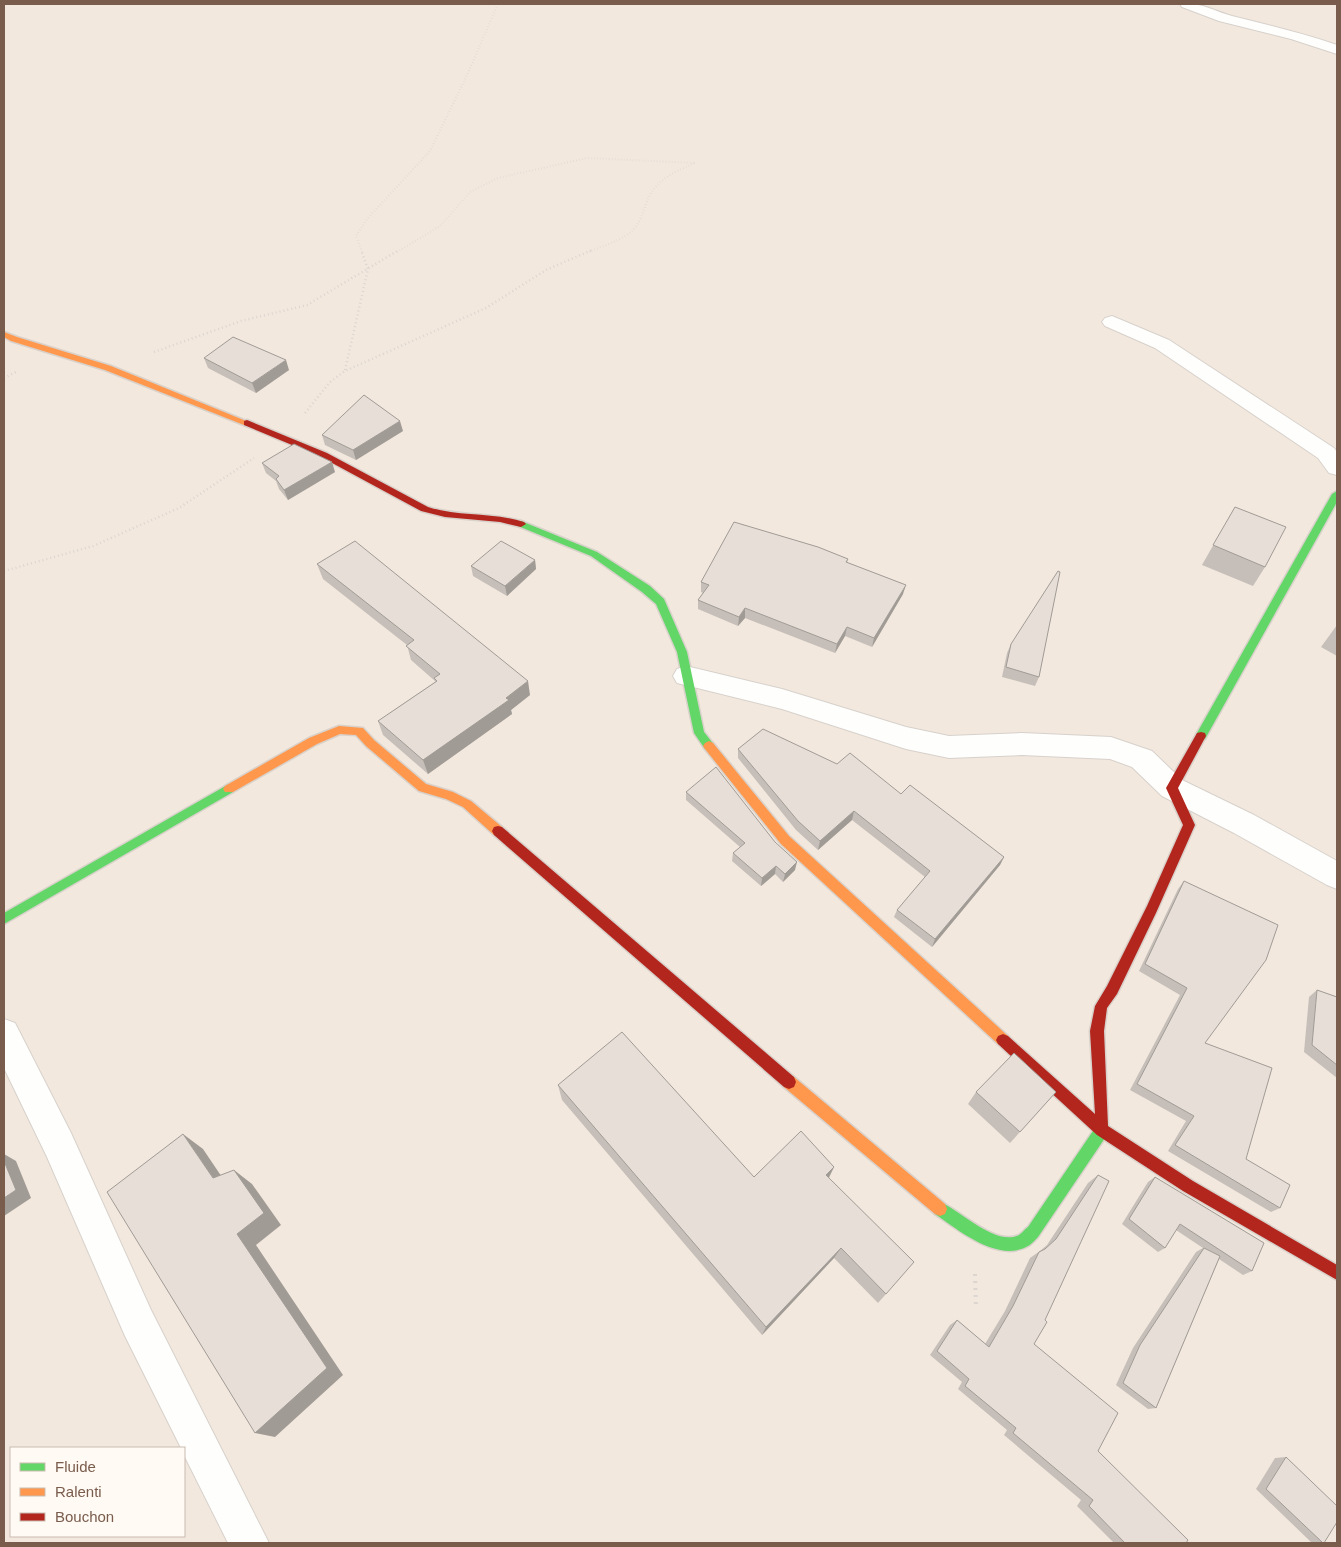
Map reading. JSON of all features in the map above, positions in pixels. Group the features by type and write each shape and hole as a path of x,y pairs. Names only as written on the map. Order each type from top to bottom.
{"street":[{"path":"1187,4 1224,18 1296,36 1337,50"},
{"path":"1112,322 1162,344 1326,453 1337,468"},
{"path":"4,334 14,339 108,368 224,415 285,437 342,464 418,506 445,514 508,519 604,560 660,602 682,652 699,733 785,840 1102,1130 1138,1155 1273,1237 1337,1273"},
{"path":"1172,788 1337,494"},
{"path":"686,676 782,699 906,738 948,747 1022,744 1111,748 1142,759 1172,788 1244,824 1337,876"},
{"path":"4,919 313,741 339,730 359,731 423,788 449,795 466,804 730,1032 938,1208 974,1232 1006,1244 1021,1242 1033,1232 1102,1130 1097,1031 1102,1006 1112,990 1152,909 1189,825 1172,788"},
{"path":"4,1034 59,1145 138,1323 249,1543"}],"path":[{"path":"345,371 368,269 356,236 367,219 430,151 468,73 498,4"},
{"path":"4,571 93,546 179,508 285,437 330,382 345,371 486,308 546,270 627,235 636,229 652,190 664,179 695,164 587,158 498,178 470,192 440,226 307,305 241,321 108,368"}],"shaded area":[{"path":"4,4 1337,4 1337,1543 4,1543"}],"building":[{"path":"233,337 286,360 252,383 204,358"},
{"path":"364,395 400,421 353,450 322,435"},
{"path":"294,444 332,462 284,490 276,479 279,476 262,463"},
{"path":"1235,507 1286,527 1265,567 1213,545"},
{"path":"734,522 818,547 848,559 846,562 906,585 874,638 847,627 837,644 745,608 739,617 698,600 709,585 701,582"},
{"path":"355,541 528,681 506,698 509,700 423,760 378,721 437,681 434,678 440,674 406,646 414,640 317,564"},
{"path":"501,541 535,560 505,586 471,566"},
{"path":"1058,571 1060,572 1039,677 1006,667 1011,644"},
{"path":"763,729 837,764 850,753 901,794 910,785 1004,857 935,939 897,910 930,871 854,811 820,841 798,821 738,749"},
{"path":"716,767 775,842 797,862 785,874 776,866 762,878 733,853 745,843 686,792"},
{"path":"1184,881 1278,925 1266,960 1205,1043 1272,1068 1246,1159 1290,1185 1280,1208 1175,1145 1194,1116 1137,1084 1187,988 1145,964"},
{"path":"1317,990 1337,997 1337,1065 1312,1045"},
{"path":"622,1032 754,1177 801,1131 834,1167 826,1175 914,1262 886,1294 841,1248 766,1327 558,1085"},
{"path":"1014,1053 1056,1092 1020,1132 976,1092"},
{"path":"183,1134 213,1178 234,1170 264,1213 237,1234 327,1368 255,1433 107,1192"},
{"path":"4,1161 16,1190 4,1198"},
{"path":"1098,1175 1109,1181 1045,1320 1047,1322 1034,1344 1118,1413 1098,1451 1188,1540 1186,1543 1125,1543 1089,1506 1093,1500 1013,1433 1016,1428 965,1386 969,1379 937,1351 957,1320 989,1347 1013,1306 1039,1252 1056,1239"},
{"path":"1155,1177 1264,1243 1252,1271 1180,1224 1165,1248 1129,1219"},
{"path":"1204,1248 1220,1256 1156,1408 1123,1383 1140,1345"},
{"path":"1286,1457 1337,1506 1337,1522 1324,1543 1266,1489"}],"traffic: fast":[{"path":"1201,736 1337,494"},
{"path":"521,524 594,554 646,589 660,602 682,652 699,733 709,746"},
{"path":"4,919 229,789"},
{"path":"940,1209 968,1228 990,1239 1011,1244 1023,1241 1033,1232 1102,1130 1102,1124"}],"traffic: slow":[{"path":"4,334 14,339 108,368 247,423"},
{"path":"229,789 313,741 339,730 359,731 370,743 423,788 449,795 467,804 498,831"},
{"path":"709,746 785,840 1003,1040"},
{"path":"789,1082 940,1209"}],"traffic: jam":[{"path":"247,423 324,455 424,509 445,514 500,518 521,524"},
{"path":"1102,1124 1097,1031 1101,1006 1112,990 1152,909 1189,825 1172,788 1201,736"},
{"path":"498,831 789,1082"},
{"path":"1003,1040 1102,1130 1188,1186 1337,1273"}]}
